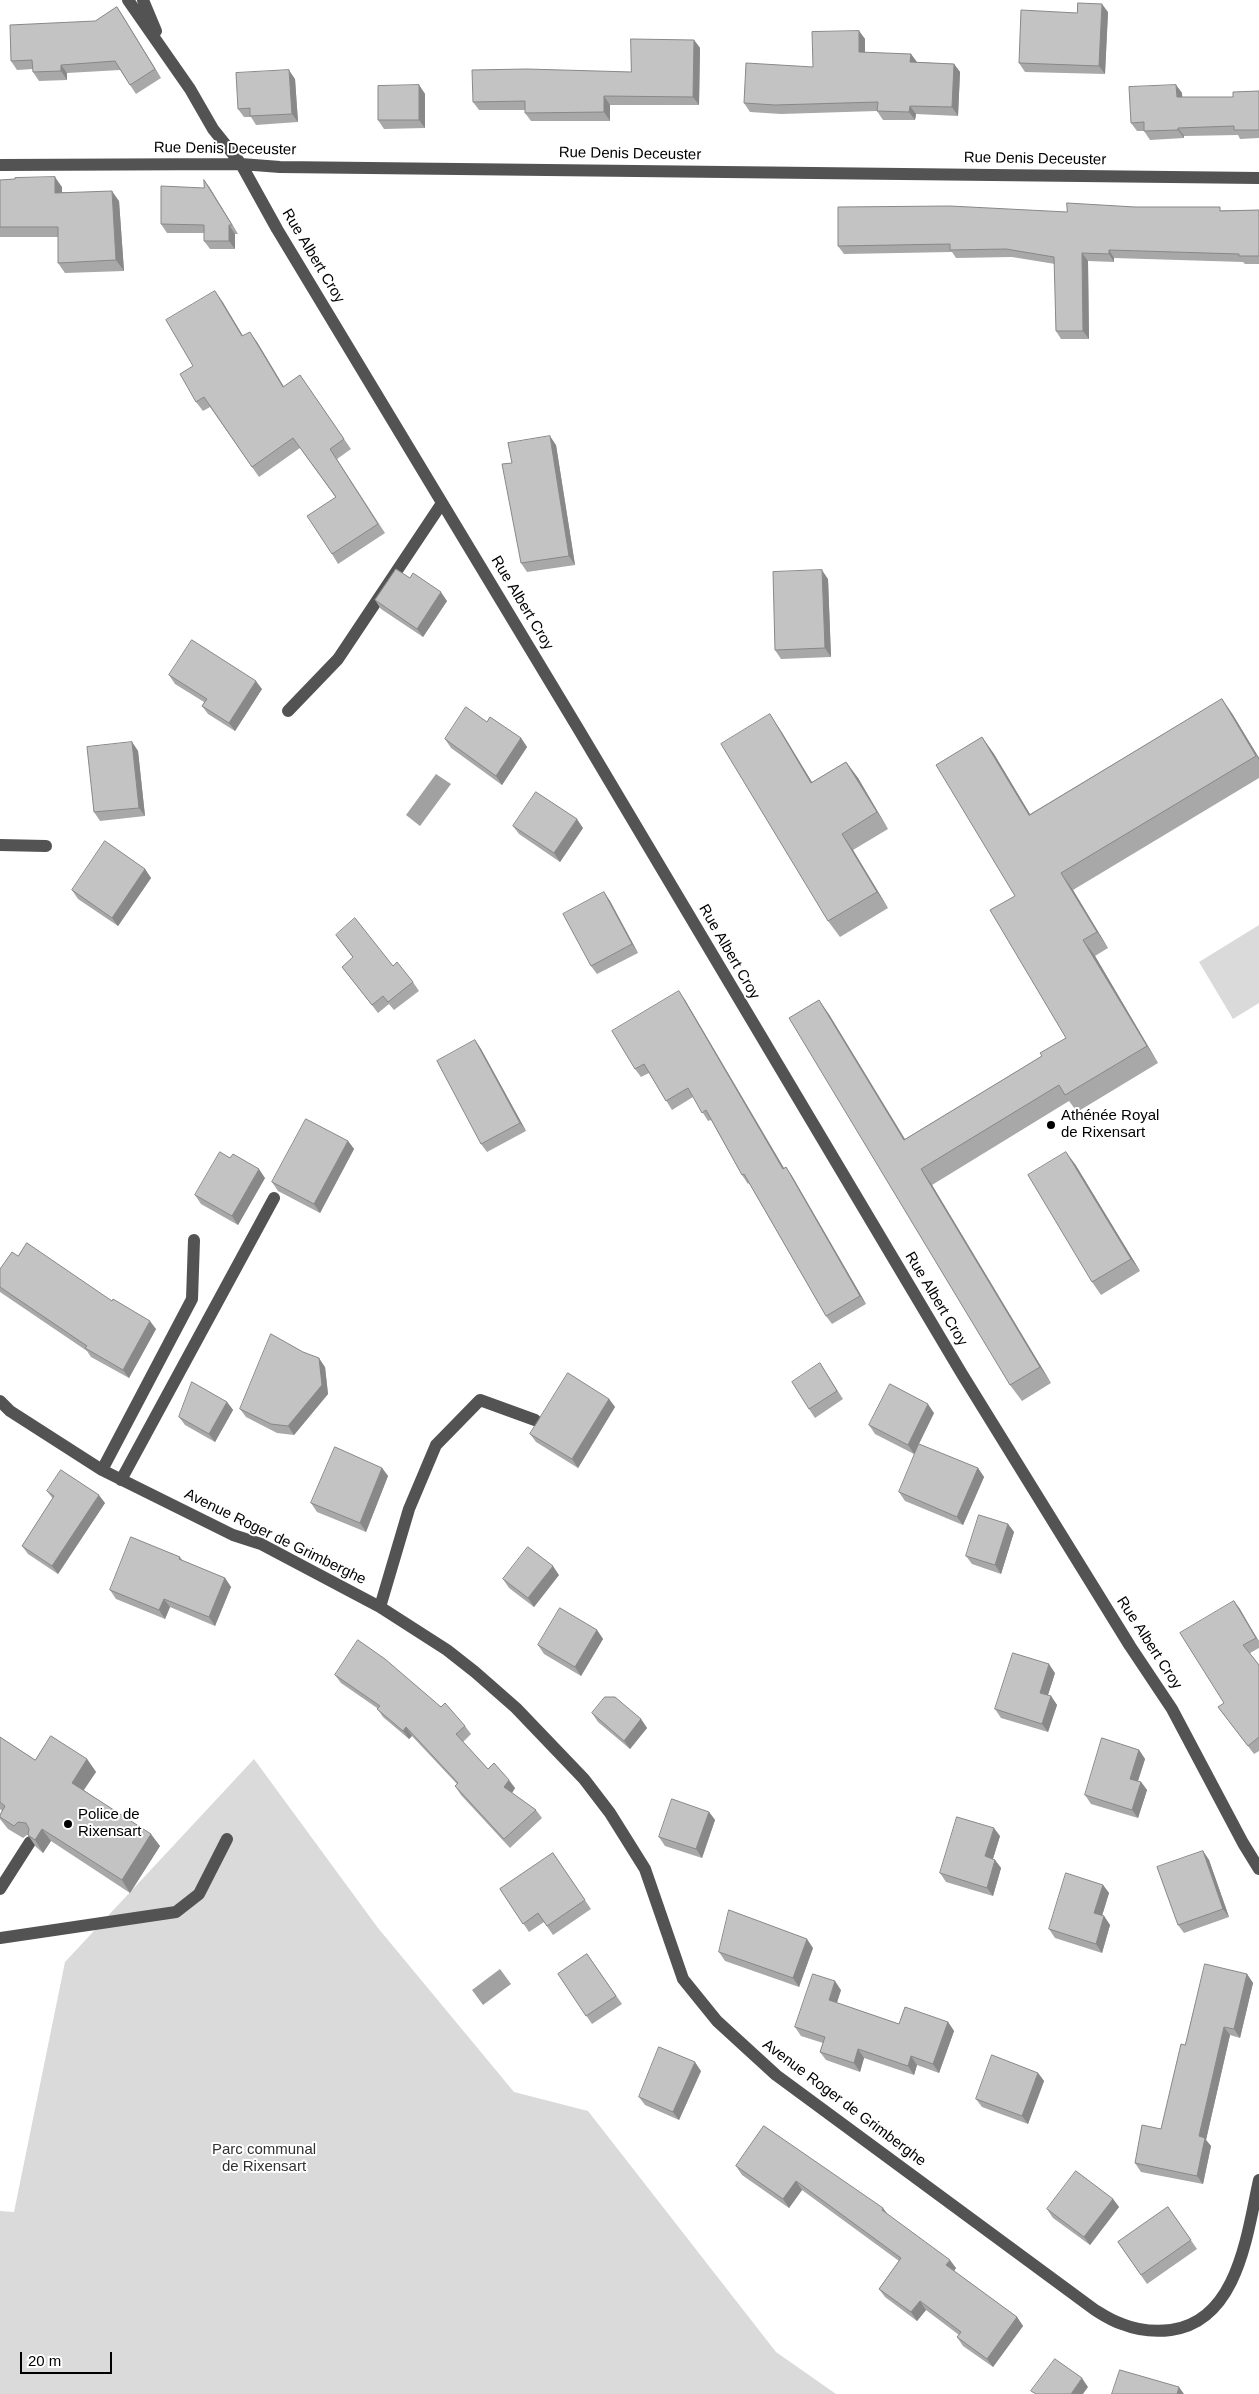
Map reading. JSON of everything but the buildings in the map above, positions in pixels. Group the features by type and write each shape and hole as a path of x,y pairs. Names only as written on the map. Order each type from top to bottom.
{"street":[{"name":"Rue Albert Croy","path":"128,0 190,88 213,129 241,164 277,229 957,1365 1130,1646 1172,1709 1243,1844 1259,1869"},
{"name":"Rue Albert Croy","path":"143,0 165,54"},
{"name":"Rue Denis Deceuster","path":"0,165 241,164 280,167 1259,178"},
{"path":"288,711 338,658 442,503"},
{"path":"0,845 46,846"},
{"path":"121,1480 274,1198"},
{"path":"102,1470 192,1299 194,1240"},
{"path":"380,1607 409,1509 436,1445 480,1400 535,1420"},
{"name":"Avenue Roger de Grimberghe","path":"0,1401 10,1412 102,1470 234,1535 261,1544 380,1607 446,1650 475,1672 516,1708 584,1779 623,1831 645,1869 683,1980 717,2021 760,2063 1095,2310 1122,2325 1155,2332 1187,2328 1208,2316 1228,2290 1243,2253 1259,2180"},
{"path":"0,1938 176,1912 199,1894 228,1838"},
{"path":"0,1889 30,1842"}],"green space":[{"path":"1259,925 1259,1003 1233,1019 1199,962"},
{"name":"Parc communal de Rixensart","path":"254,1759 378,1928 514,2092 588,2111 776,2352 836,2394 0,2394 0,2211 14,2212 65,1962"}],"shaded area":[{"path":"436,774 451,784 420,826 406,815"},
{"path":"500,1969 511,1984 483,2005 472,1990"}],"place":[{"name":"Athénée Royal de Rixensart","path":"1051,1125"},
{"name":"Police de Rixensart","path":"68,1824"}]}
